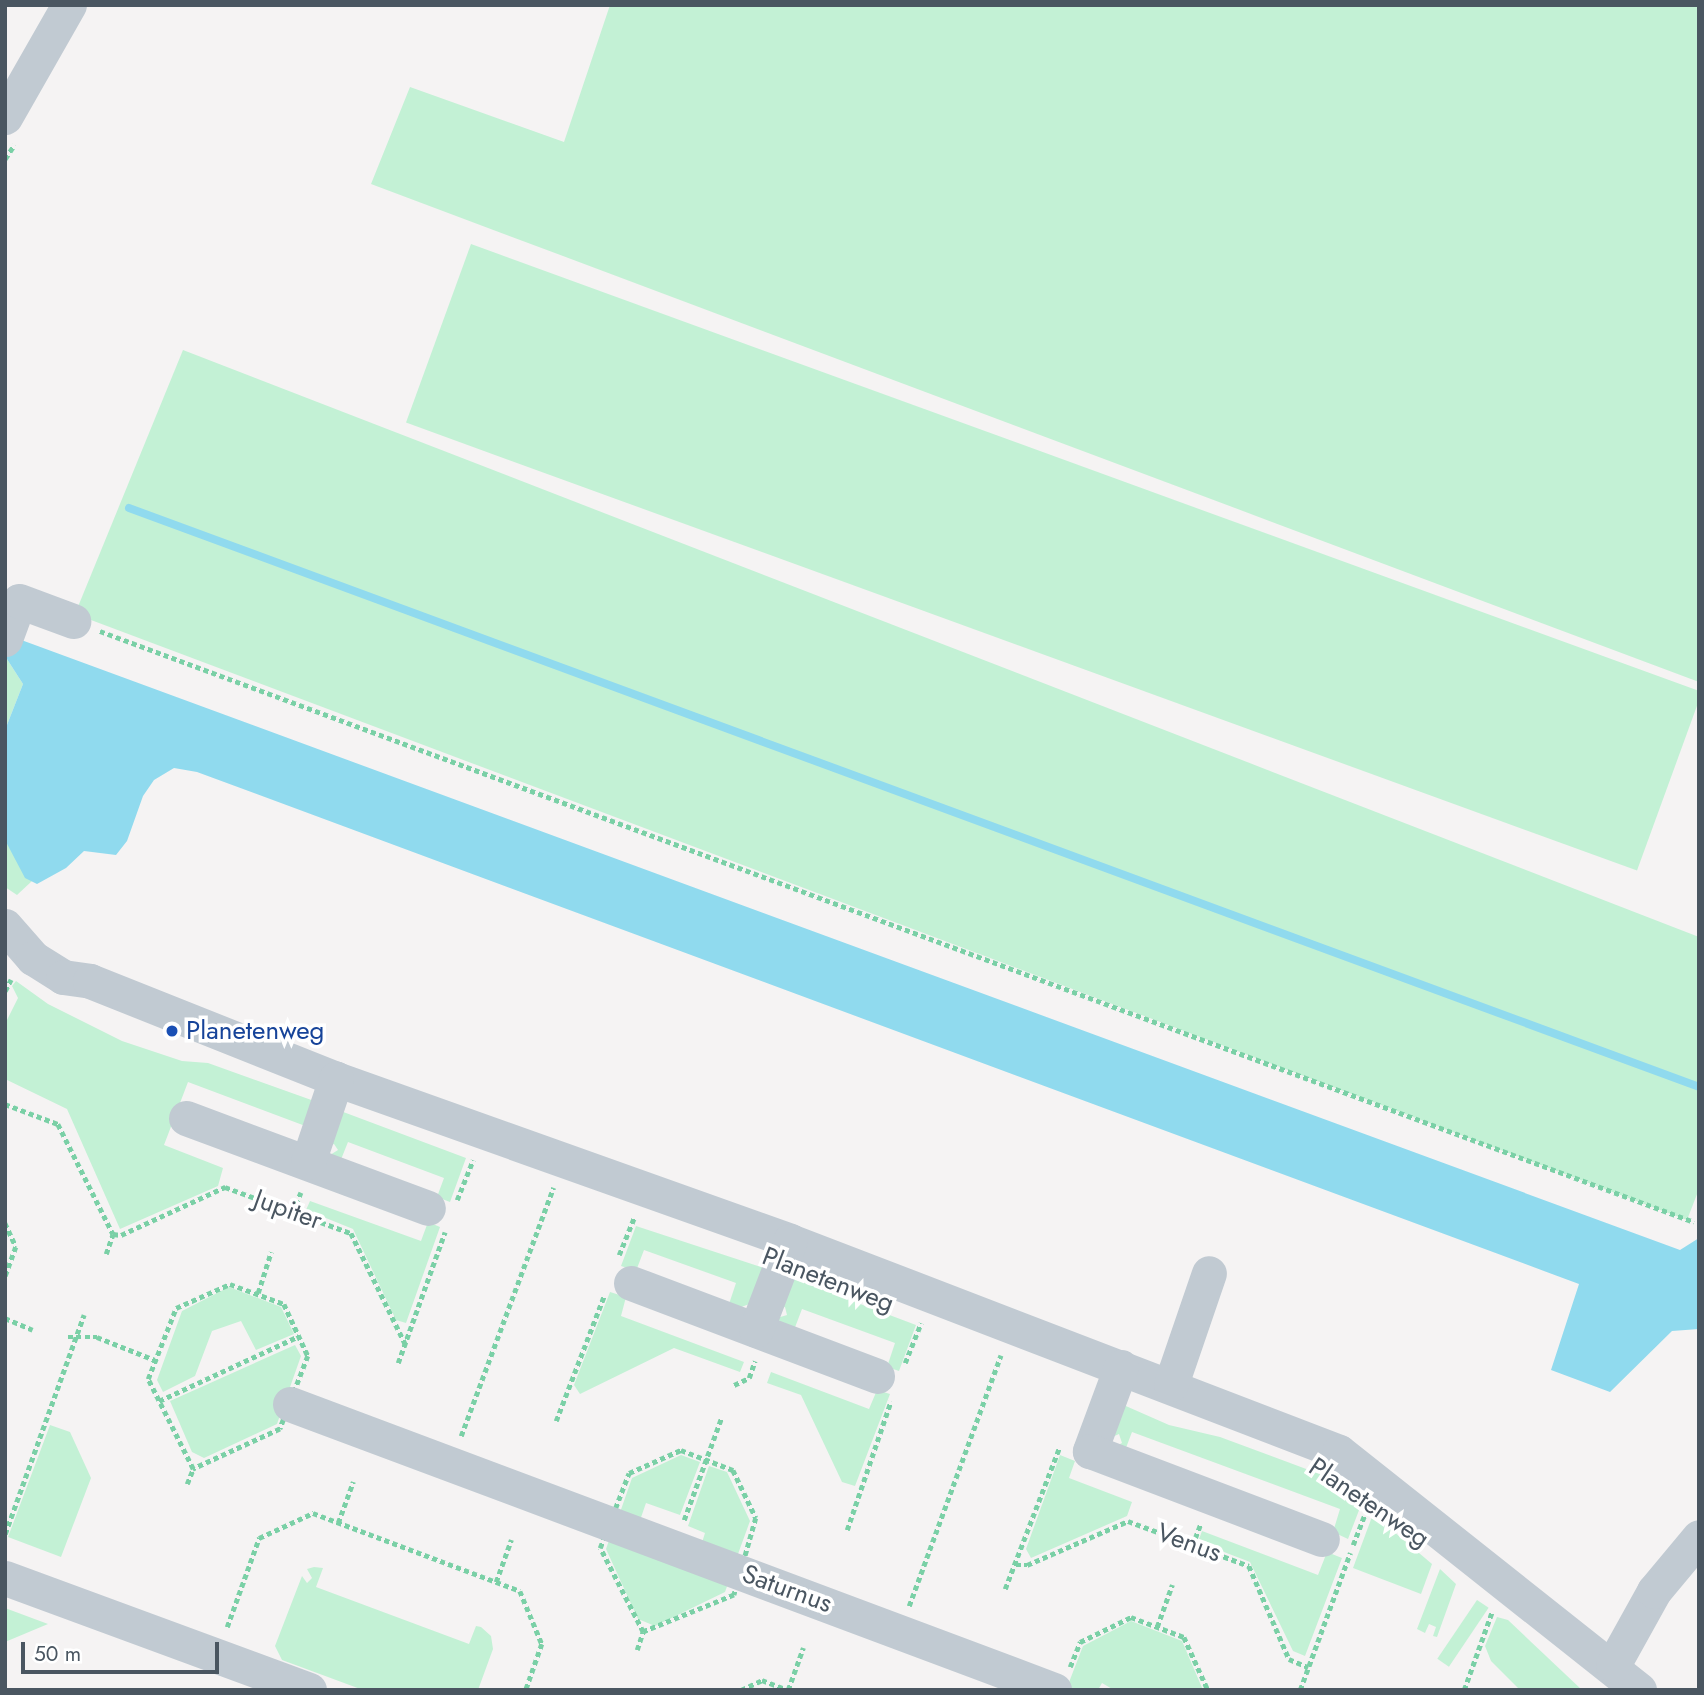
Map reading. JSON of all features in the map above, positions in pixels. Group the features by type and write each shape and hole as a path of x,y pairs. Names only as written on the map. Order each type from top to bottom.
{"street":[{"path":"5,117 69,5"},
{"path":"8,631 19,601 73,621"},
{"name":"Planetenweg","path":"5,924 32,931 72,960 90,981 336,1079 790,1241 1171,1384 1339,1452 1613,1665 1639,1690"},
{"name":"Jupiter","path":"308,1163 336,1079"},
{"name":"Jupiter","path":"186,1118 443,1214"},
{"path":"755,1330 790,1241"},
{"path":"1171,1384 1209,1273"},
{"path":"618,1278 890,1382"},
{"name":"Venus","path":"1121,1367 1090,1451 1322,1539"},
{"path":"290,1404 450,1464"},
{"name":"Saturnus","path":"450,1464 900,1630"},
{"path":"1613,1665 1654,1591 1699,1537"},
{"path":"5,1578 309,1690"},
{"path":"900,1630 1060,1684"}],"path":[{"path":"73,621 1694,1222"},
{"path":"5,1104 58,1124 113,1234 106,1254"},
{"path":"398,1363 443,1214 477,1149"},
{"path":"450,1464 556,1178"},
{"name":"Jupiter","path":"113,1234 121,1235 225,1187 351,1233 405,1343"},
{"path":"556,1422 618,1278 636,1210"},
{"path":"5,1223 16,1247 5,1276"},
{"name":"Jupiter","path":"258,1293 271,1252"},
{"path":"187,1484 193,1469 280,1429 308,1356 284,1304 230,1284 176,1308 148,1379 193,1469"},
{"path":"5,1534 79,1336 84,1315"},
{"path":"847,1530 890,1382 923,1315"},
{"path":"5,1318 33,1329"},
{"path":"159,1401 299,1336"},
{"path":"68,1337 97,1337 155,1360"},
{"path":"900,1630 1005,1345"},
{"path":"674,1547 721,1419"},
{"path":"1005,1589 1063,1439"},
{"path":"338,1523 353,1482"},
{"path":"1300,1690 1370,1500"},
{"path":"216,1657 260,1538 313,1513 520,1591 542,1644 526,1690"},
{"name":"Venus","path":"1016,1565 1027,1565 1128,1521 1249,1566 1289,1659 1308,1667"},
{"path":"495,1582 511,1540"},
{"name":"Venus","path":"1157,1627 1172,1586"},
{"path":"1464,1690 1497,1598"},
{"path":"1060,1684 1080,1642 1131,1617 1184,1637 1208,1690"},
{"path":"637,1650 643,1632"},
{"name":"Saturnus","path":"788,1690 803,1648"},
{"path":"741,1690 762,1681 788,1690"}],"green space":[{"path":"610,5 1699,5 1699,682 371,184 410,87 564,142"},
{"path":"471,244 1699,691 1699,700 1637,871 406,423"},
{"path":"183,350 1699,937 1699,1189 1687,1220 75,614"},
{"path":"5,656 23,684 5,730"},
{"path":"5,840 32,881 17,895 5,887"},
{"path":"16,981 48,1004 122,1041 182,1061 208,1063 317,1102 308,1127 188,1082 164,1145 223,1168 218,1186 120,1229 67,1109 5,1079 5,1024 18,998 12,986"},
{"path":"338,1110 466,1158 450,1202 437,1197 444,1178 348,1142 340,1162 330,1155 338,1150 334,1144 328,1146"},
{"path":"310,1201 421,1241 428,1222 440,1227 406,1323 396,1320 353,1229 306,1210"},
{"path":"636,1226 767,1269 752,1303 736,1309 728,1307 736,1283 644,1250 636,1271 621,1266"},
{"path":"786,1276 916,1325 899,1371 887,1367 895,1343 802,1309 794,1330 785,1327 777,1318 787,1315 785,1307 775,1309"},
{"path":"229,1287 281,1307 294,1334 256,1350 241,1321 212,1331 195,1376 163,1392 157,1380 182,1311"},
{"path":"610,1292 626,1297 621,1316 744,1362 740,1372 674,1348 580,1394 574,1385"},
{"path":"295,1345 301,1356 277,1424 204,1458 192,1452 170,1401"},
{"path":"771,1372 869,1409 877,1390 890,1394 855,1486 842,1482 801,1395 767,1383"},
{"path":"1119,1403 1169,1425 1220,1437 1325,1476 1361,1505 1348,1539 1333,1532 1340,1509 1132,1432 1124,1453 1112,1448 1122,1443 1119,1434 1110,1438"},
{"path":"50,1425 70,1432 91,1478 61,1557 8,1537"},
{"path":"681,1455 700,1462 680,1515 646,1503 637,1529 617,1521 632,1478"},
{"path":"1060,1455 1075,1461 1069,1478 1132,1502 1127,1516 1031,1558 1026,1549"},
{"path":"709,1466 727,1472 750,1521 734,1565 699,1552 705,1533 688,1526"},
{"path":"1373,1514 1432,1564 1421,1594 1353,1568"},
{"path":"1202,1531 1318,1575 1327,1552 1342,1558 1305,1656 1293,1651 1250,1562 1198,1542"},
{"path":"612,1532 731,1575 725,1592 655,1626 638,1619 606,1549"},
{"path":"323,1568 316,1587 469,1644 476,1626 481,1627 491,1636 493,1649 478,1690 363,1690 282,1660 275,1646 302,1576 307,1583 312,1578 307,1569"},
{"path":"1440,1569 1456,1584 1437,1637 1433,1636 1436,1627 1429,1624 1425,1633 1417,1629"},
{"path":"1477,1600 1489,1608 1449,1667 1437,1659"},
{"path":"5,1608 48,1624 5,1642"},
{"path":"1497,1617 1508,1620 1582,1690 1520,1690 1491,1661 1485,1646"},
{"path":"1131,1621 1182,1641 1203,1690 1114,1690 1102,1683 1098,1690 1066,1690 1083,1646"}],"water":[{"path":"5,634 1680,1250 1699,1238 1699,1329 1672,1331 1610,1392 1551,1370 1579,1284 197,772 174,768 154,780 143,796 127,841 116,855 84,851 66,868 37,884 25,878 5,840 5,730 23,684 5,656"}],"waterway":[{"path":"129,508 1699,1087"}],"place":[{"name":"Planetenweg","path":"172,1031"}]}
